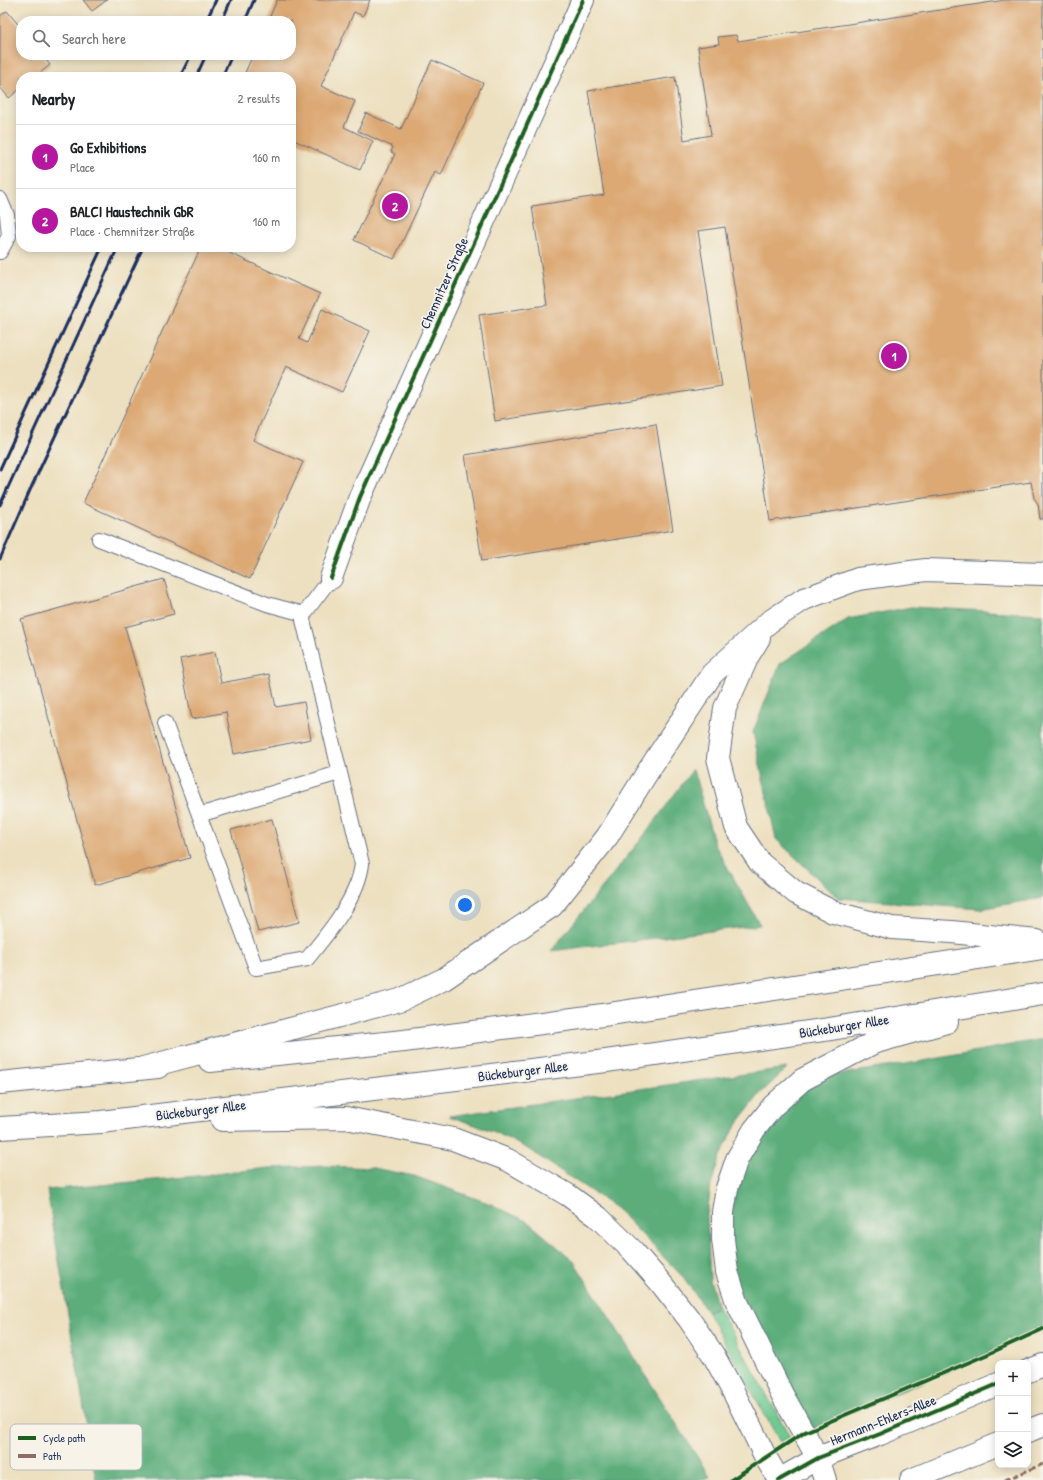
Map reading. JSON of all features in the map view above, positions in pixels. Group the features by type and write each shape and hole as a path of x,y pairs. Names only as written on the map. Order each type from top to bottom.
{"main road":[{"name":"Chemnitzer Straße","path":"331,578 360,496 583,0"},
{"path":"143,1068 400,1000 444,979 552,906 607,837 650,768 712,674 769,622 804,599 858,579 926,570 1043,574"},
{"path":"769,622 748,656 726,708 718,758 736,827 760,862 796,893 833,912 892,928 952,932 1043,942"},
{"path":"0,1083 404,1041 572,1019 1043,948"},
{"path":"826,1480 818,1458 783,1396 743,1315 727,1272 723,1239 723,1212 727,1188 737,1159 754,1130 773,1106 802,1080 873,1043 1043,994"},
{"name":"Bückeburger Allee","path":"0,1128 101,1122 606,1061 838,1027 1043,994"},
{"path":"101,1122 346,1118 453,1139 508,1160 568,1195 598,1217 632,1250 660,1282 689,1319 714,1356 766,1458 779,1480"},
{"path":"1031,1370 1043,1365"},
{"name":"Hermann-Ehlers-Allee","path":"779,1480 818,1458 880,1434 995,1385"},
{"path":"1031,1430 1043,1425"},
{"path":"911,1480 995,1445"}],"lane":[{"path":"0,199 7,214 9,236 0,252"},
{"path":"99,539 267,604 304,614"},
{"path":"165,723 256,968 307,959 331,929 347,904 356,886 362,864 303,620 304,614 331,578"},
{"path":"199,815 339,773"}],"green space":[{"path":"911,607 1043,614 1043,898 980,909 838,898 776,839 753,732 780,664 848,619"},
{"path":"693,769 715,845 760,925 551,951 650,828"},
{"path":"1043,1039 1043,1329 986,1355 805,1432 727,1272 737,1159 802,1080 918,1062"},
{"path":"787,1068 760,1094 737,1124 720,1156 711,1185 707,1215 710,1280 718,1307 708,1313 684,1278 616,1208 528,1149 495,1132 449,1116"},
{"path":"326,1166 373,1168 414,1176 491,1204 528,1222 573,1260 710,1477 706,1480 96,1480 94,1470 142,1470 142,1424 87,1424 47,1190 268,1168"},
{"path":"718,1307 790,1437 780,1442 708,1313"}],"building":[{"path":"83,0 107,0 92,11"},
{"path":"277,0 370,0 363,16 354,12 321,86 355,101 344,127 373,141 360,170 296,141 296,72 245,72 251,60 296,60 296,16 270,16"},
{"path":"1005,0 1043,0 1043,519 1040,519 1038,504 1034,498 1031,482 770,521 725,227 698,231 722,386 495,421 479,315 547,305 532,206 604,195 588,91 675,77 684,140 711,135 698,47 719,44 718,37 736,35 738,41"},
{"path":"7,11 16,22 16,60 46,60 50,65 41,72 16,72 16,92 9,98 0,87 0,16"},
{"path":"432,60 483,83 441,175 435,172 394,259 354,240 395,154 391,152 393,147 358,131 366,113 401,129"},
{"path":"199,252 227,252 320,294 299,339 307,343 322,309 370,331 342,392 286,367 253,440 303,462 250,579 83,503"},
{"path":"656,424 673,530 482,561 465,455"},
{"path":"164,579 174,614 125,627 190,858 95,885 21,619"},
{"path":"215,652 221,683 269,674 276,707 304,702 311,739 234,754 226,712 192,719 180,659"},
{"path":"272,819 299,922 258,932 231,830"}],"railway":[{"path":"208,16 216,0"},
{"path":"224,16 231,0"},
{"path":"247,16 254,0"},
{"path":"182,72 188,60"},
{"path":"198,72 204,60"},
{"path":"224,72 230,60"},
{"path":"0,469 100,252"},
{"path":"0,505 116,252"},
{"path":"0,559 31,488 141,252"}],"marked path":[{"path":"1005,1480 1043,1464"}],"cycle path":[{"path":"331,578 360,497 583,0"},
{"path":"731,1480 805,1432 986,1355 1043,1329"},
{"path":"779,1480 818,1458 880,1434 995,1385"}],"place":[{"name":"BALCI Haustechnik GbR","path":"395,206"},
{"name":"Go Exhibitions","path":"894,356"}]}
